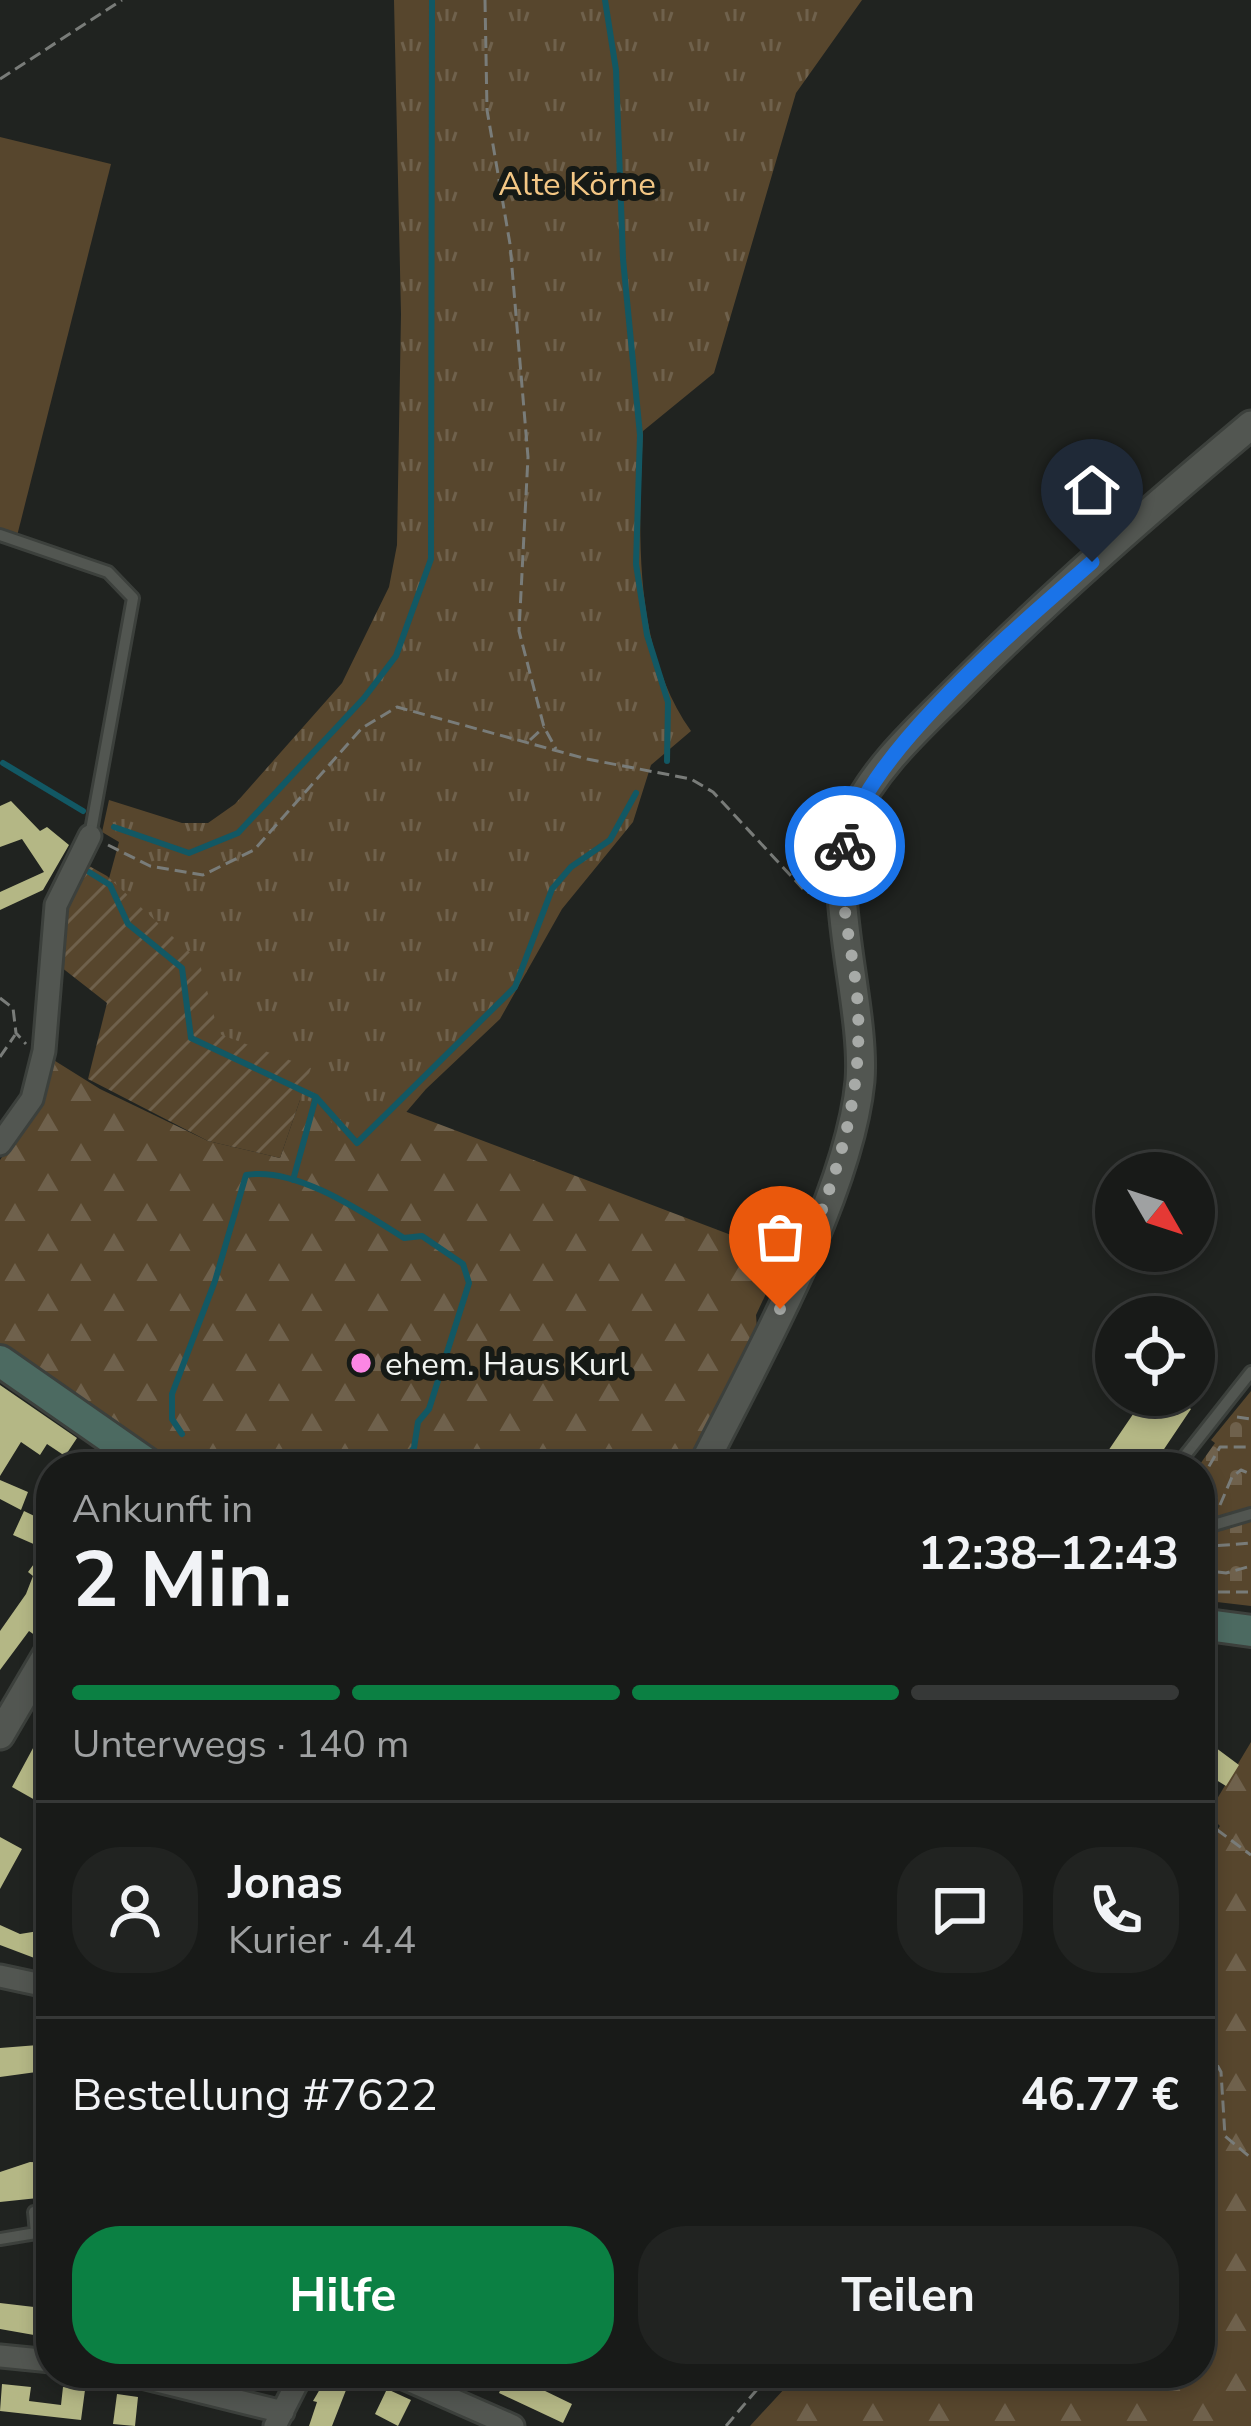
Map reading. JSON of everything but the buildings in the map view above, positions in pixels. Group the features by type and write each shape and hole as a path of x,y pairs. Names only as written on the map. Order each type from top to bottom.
{"main road":[{"path":"0,1361 130,1452"},
{"path":"1215,1626 1251,1630"}],"street":[{"path":"709,1452 780,1309 845,1151 860,1081 858,1006 832,884 849,824 869,785 1033,615 1251,425"},
{"path":"0,1144 32,1099 44,1051 56,905 90,836"},
{"path":"0,1735 36,1674"},
{"path":"0,1976 36,1984"},
{"path":"0,2356 36,2360"},
{"path":"175,2388 279,2419 294,2388"},
{"path":"426,2388 513,2426"}],"lane":[{"path":"0,535 108,572 133,598 90,836"},
{"path":"1188,1452 1251,1372"},
{"path":"1215,1522 1251,1514"},
{"path":"0,2239 36,2233 34,2212"}],"path":[{"path":"0,79 122,0"},
{"path":"485,0 487,110 508,228 526,412 528,504 519,631 544,727 557,750"},
{"path":"90,836 150,866 203,875 254,850 362,728 398,707 557,750 692,779 712,792 806,892 832,884"},
{"path":"529,741 544,727"},
{"path":"822,832 832,802"},
{"path":"825,912 832,884"},
{"path":"0,998 14,1008 16,1033 22,1042"},
{"path":"0,1057 16,1033"},
{"path":"793,1225 807,1188"},
{"path":"1215,1456 1220,1447 1251,1447"},
{"path":"1215,1522 1232,1477 1241,1471 1251,1474"},
{"path":"1215,1546 1251,1543"},
{"path":"1215,1572 1251,1566"},
{"path":"1215,1592 1251,1592"},
{"path":"1215,1828 1251,1855"},
{"path":"1215,2061 1221,2072 1225,2136 1251,2158"},
{"path":"726,2426 758,2388"}],"green space":[{"name":"Alte Körne","path":"394,0 862,0 796,93 714,373 643,431 641,547 648,625 672,698 691,731 651,765 633,822 562,909 500,1019 426,1089 378,1145 366,1149 346,1142 335,1125 290,1093 234,1070 102,904 119,842 102,832 109,800 182,823 208,823 235,804 342,683 389,587 397,545 401,314"},
{"path":"0,137 111,164 17,536 0,530"},
{"path":"82,862 107,876 199,961 219,1034 311,1068 280,1158 208,1141 88,1079 107,1003 52,960 56,905"},
{"path":"52,1059 100,1089 208,1141 280,1158 311,1068 391,1106 784,1255 756,1315 757,1329 697,1452 149,1452 0,1347 0,1160 38,1105"},
{"path":"1251,1391 1251,1606 1215,1602 1215,1452 1209,1452 1215,1443 1211,1440"},
{"path":"1251,1742 1251,2426 750,2426 785,2388 1215,2388 1215,1833 1220,1826 1215,1821 1215,1802"}],"waterway":[{"name":"Alte Körne","path":"114,827 189,853 238,833 364,698 396,656 431,559 432,0"},
{"path":"605,0 616,70 623,259 640,435 636,564 647,635 668,702 667,761"},
{"name":"Alte Körne","path":"3,763 83,811"},
{"path":"89,872 110,885 128,924 182,968 191,1038 316,1097 357,1143 515,987 552,889 571,867 610,840 636,793"},
{"path":"293,1180 316,1097"},
{"path":"182,1434 172,1419 172,1394 215,1281 246,1175 266,1174 329,1194 404,1238 422,1236 463,1264 469,1283 411,1452"}],"way so far":[{"path":"780,1309 845,1151 860,1081 858,1006 842,875 845,846"}],"place":[{"name":"ehem. Haus Kurl","path":"361,1363"}],"route":[{"path":"845,846 849,824 869,785 925,722 1092,562"}]}
